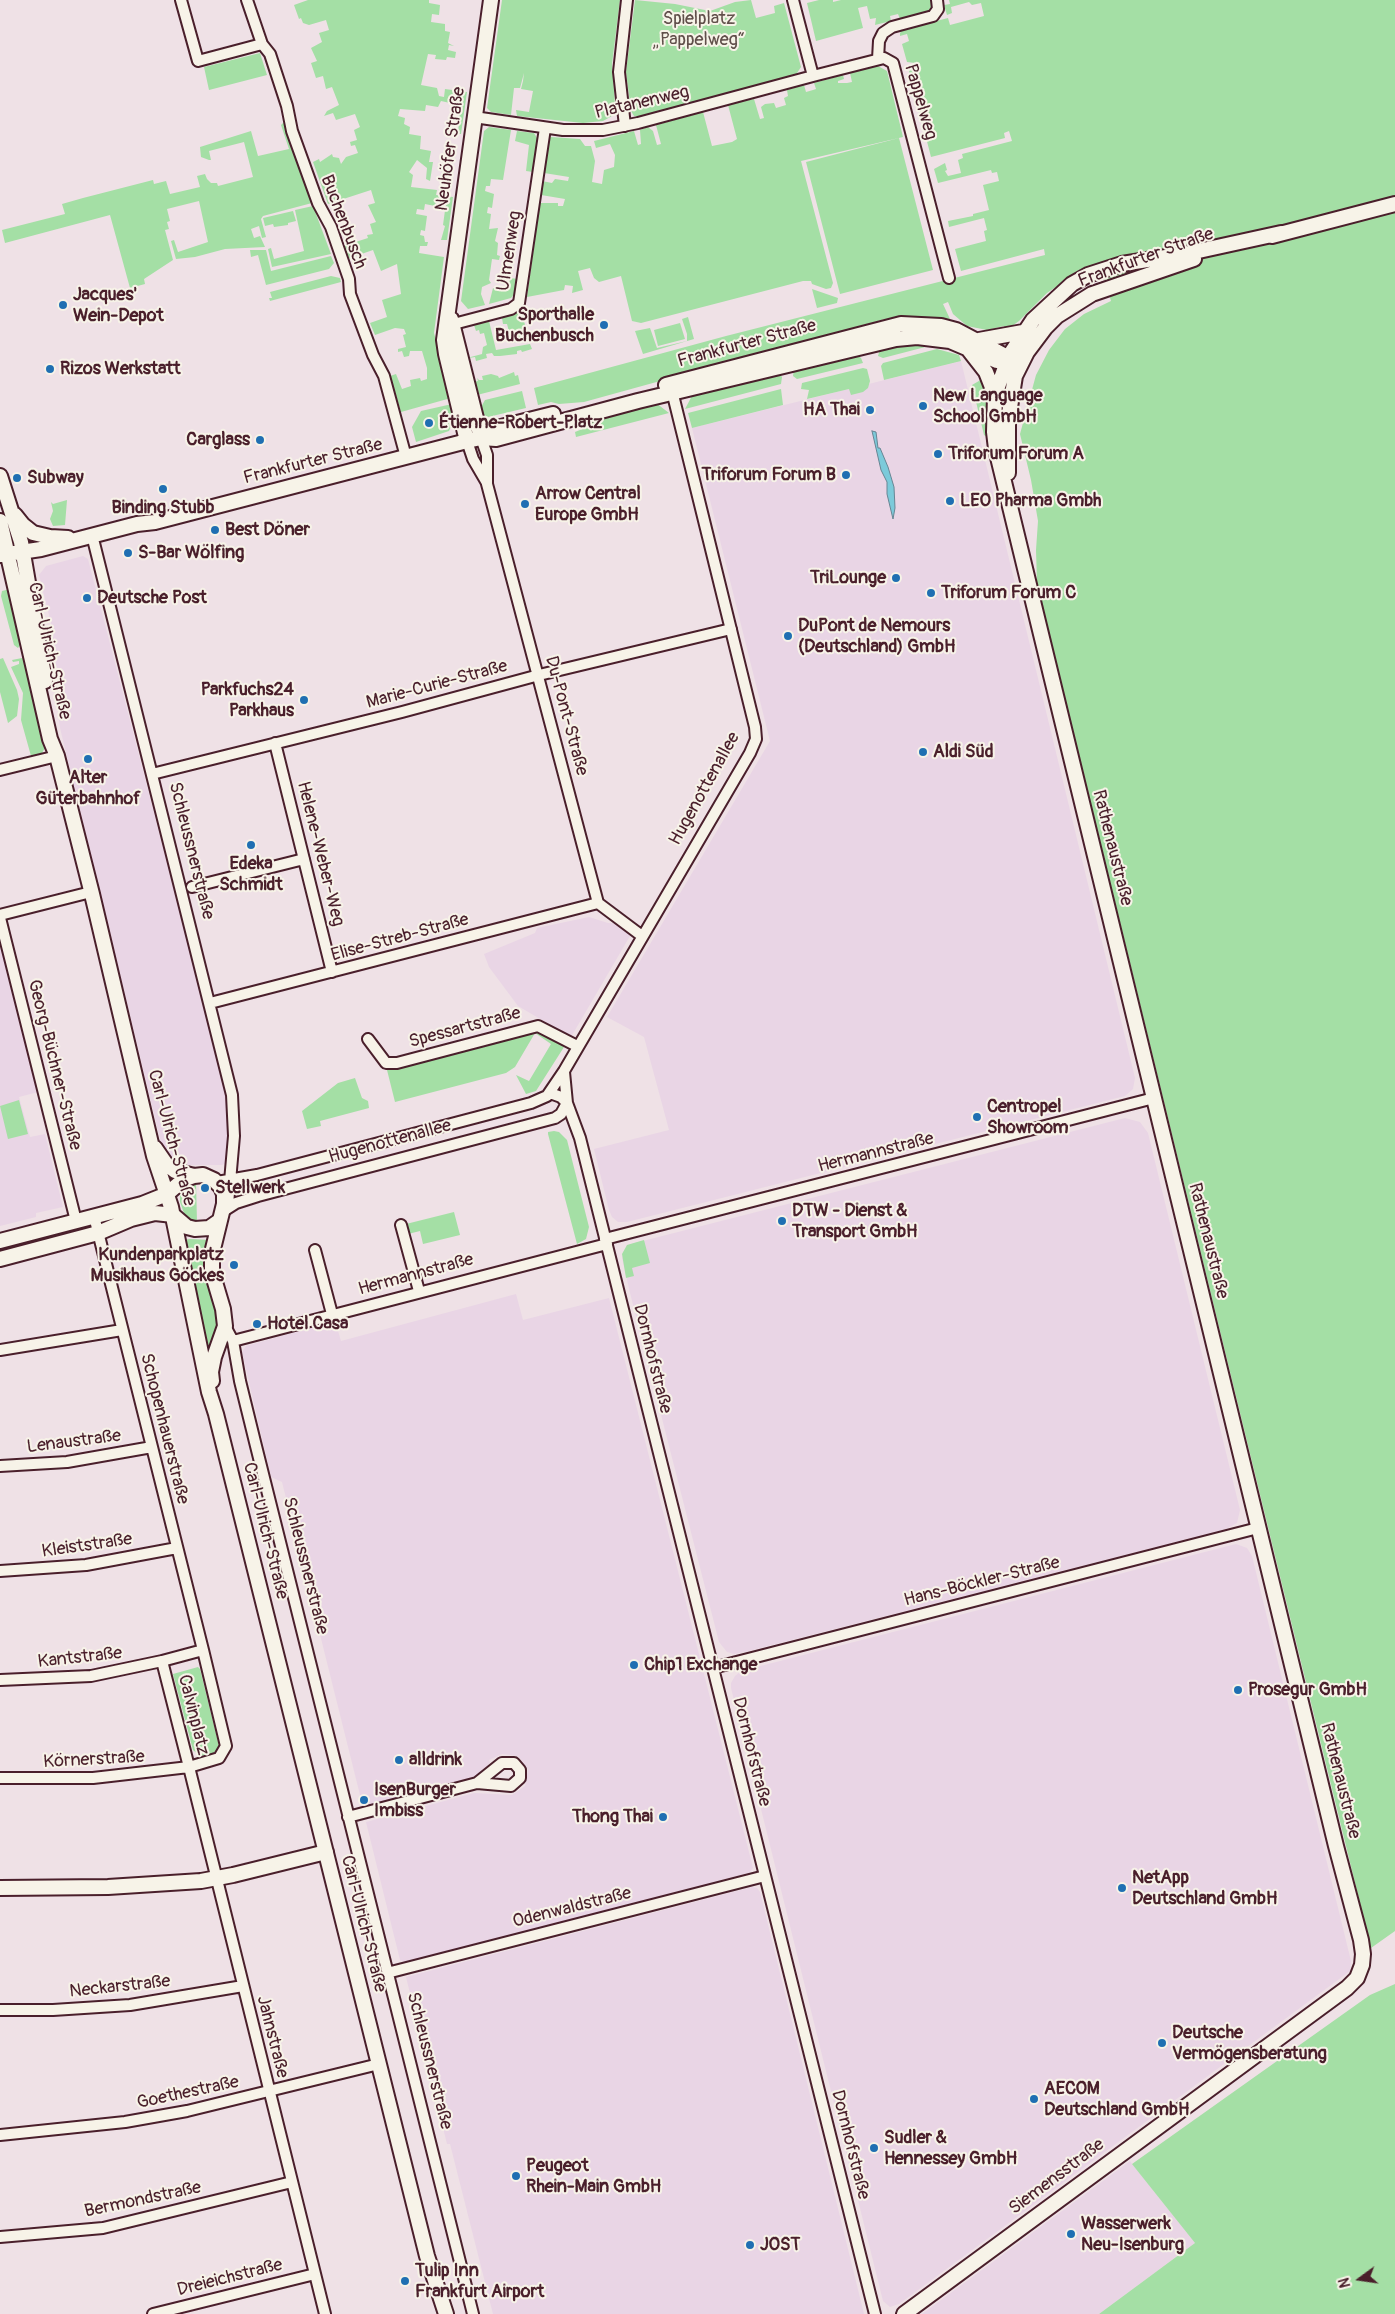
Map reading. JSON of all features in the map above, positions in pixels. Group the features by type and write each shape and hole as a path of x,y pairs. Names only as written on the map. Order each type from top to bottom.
{"main road":[{"name":"Neuhöfer Straße","path":"467,441 446,354 449,303 491,0"},
{"name":"Frankfurter Straße","path":"1024,332 1058,295 1088,275 1122,264 1184,254 1281,233 1395,204"},
{"name":"Frankfurter Straße","path":"672,388 896,339 932,338 950,340 1020,366 1045,328 1057,316 1078,301 1111,287 1187,261 1281,233"},
{"name":"Neuhöfer Straße","path":"448,325 481,438"},
{"name":"Frankfurter Straße","path":"4,559 139,531 155,522 467,441 481,438 496,439 888,326 941,326 956,330 979,340 1007,360"},
{"path":"979,340 1024,332"},
{"name":"Rathenaustraße","path":"1024,332 1007,360 995,396 994,432 996,449 1258,1528 1363,1948 1362,1965 1354,1982"},
{"path":"965,346 986,372 995,396"},
{"name":"Rathenaustraße","path":"1010,508 1007,437 1010,397 1015,376 1020,366"},
{"path":"0,476 11,508 23,525 33,533 50,537 89,541"},
{"name":"Carl-Ulrich-Straße","path":"11,508 23,556 56,738 57,756"},
{"name":"Carl-Ulrich-Straße","path":"0,521 4,559 50,738 57,756 158,1172 172,1200 176,1233 204,1371 427,2256 446,2314"},
{"path":"151,1199 155,1179 151,1158 152,1144"},
{"name":"Hugenottenallee","path":"152,1144 166,1164 175,1171 194,1176 203,1175 225,1185"},
{"path":"0,1258 98,1233 154,1214 172,1200 194,1176"},
{"path":"223,1215 225,1185"},
{"path":"0,1241 142,1204 151,1199 172,1200"},
{"name":"Hugenottenallee","path":"172,1200 187,1227 195,1229 208,1228 223,1215"},
{"name":"Schleussnerstraße","path":"223,1215 212,1253 212,1272 215,1278 225,1326"},
{"path":"125,1223 165,1220 172,1225 176,1233"},
{"path":"216,1414 211,1372 225,1326"},
{"path":"0,1888 108,1887 216,1878 326,1852"},
{"name":"Siemensstraße","path":"904,2314 1354,1982"}],"street":[{"path":"181,0 198,61 262,44"},
{"name":"Buchenbusch","path":"248,0 262,44 270,54 287,106 292,131 318,203 331,227 349,279 350,294 366,338 384,376 406,457"},
{"path":"625,126 619,72 627,0"},
{"path":"793,0 813,76"},
{"path":"878,59 879,41 883,33 892,27 933,16 938,11 937,0"},
{"name":"Pappelweg","path":"813,76 878,59 887,58 894,66 949,278"},
{"name":"Platanenweg","path":"474,117 545,128 588,131 625,126 813,76"},
{"name":"Ulmenweg","path":"448,325 511,309 517,305 521,295 545,128"},
{"name":"Hugenottenallee","path":"225,1185 531,1103 550,1094 755,744 755,727 672,388"},
{"name":"Du-Pont-Straße","path":"481,438 487,455 488,484 519,608 539,674 598,903"},
{"name":"Du-Pont-Straße","path":"467,441 473,459 488,484"},
{"name":"Schleussnerstraße","path":"89,541 152,774 232,1094 234,1136 231,1169 225,1185"},
{"name":"Marie-Curie-Straße","path":"152,774 276,744 539,674 731,629"},
{"name":"Helene-Weber-Weg","path":"276,744 332,972"},
{"path":"0,770 57,756"},
{"path":"192,887 304,859"},
{"path":"0,916 91,892"},
{"path":"598,903 642,936"},
{"name":"Elise-Streb-Straße","path":"210,1003 598,903"},
{"name":"Georg-Büchner-Straße","path":"0,916 76,1221"},
{"name":"Spessartstraße","path":"368,1039 386,1063 397,1063 538,1026 577,1046"},
{"path":"564,1071 567,1103"},
{"path":"550,1094 561,1097 567,1103"},
{"name":"Hermannstraße","path":"234,1341 606,1241 1154,1098"},
{"name":"Hugenottenallee","path":"223,1215 236,1203 550,1119 561,1114 567,1103"},
{"name":"Dornhofstraße","path":"567,1103 580,1138 875,2314"},
{"name":"Schopenhauerstraße","path":"94,1216 203,1650"},
{"path":"401,1225 419,1291"},
{"path":"315,1250 332,1314"},
{"name":"Schleussnerstraße","path":"225,1326 234,1341 240,1381 473,2314"},
{"path":"0,1350 122,1330"},
{"name":"Lenaustraße","path":"0,1466 68,1462 152,1447"},
{"name":"Hans-Böckler-Straße","path":"713,1668 1258,1528"},
{"name":"Kleiststraße","path":"0,1571 86,1565 177,1548"},
{"name":"Calvinplatz","path":"203,1650 226,1746 220,1758 189,1767 162,1661 203,1650"},
{"name":"Kantstraße","path":"0,1680 91,1676 162,1661"},
{"name":"Körnerstraße","path":"0,1778 93,1778 189,1767"},
{"name":"Jahnstraße","path":"189,1767 325,2314"},
{"path":"348,1817 477,1783"},
{"name":"Odenwaldstraße","path":"387,1973 765,1876"},
{"name":"Neckarstraße","path":"0,2010 52,2010 130,2005 243,1986"},
{"name":"Goethestraße","path":"0,2135 133,2121 213,2106 379,2064"},
{"name":"Bermondstraße","path":"0,2237 103,2228 292,2182"},
{"name":"Dreieichstraße","path":"152,2314 315,2274"}],"shaded area":[{"path":"961,361 1135,1078 1133,1089 1125,1096 627,1222 618,1222 612,1217 609,1210 594,1149 669,1130 644,1037 607,1017 770,741 692,428"},
{"path":"83,556 88,559 227,1094 230,1136 228,1162 222,1165 189,1165 178,1161 177,1163 170,1158 160,1139 60,728 57,706 65,703 49,636 54,635 39,575 46,566"},
{"path":"589,917 608,923 637,924 571,1037 518,1006 489,967 484,954 535,933 537,928"},
{"path":"0,942 38,1092 19,1097 30,1137 45,1134 63,1207 36,1213 36,1217 0,1226"},
{"path":"1125,1118 1140,1122 1148,1133 1240,1510 1237,1523 1226,1529 745,1652 734,1654 727,1652 719,1642 630,1293 622,1258 627,1245"},
{"path":"516,1294 523,1320 609,1298 753,1868 749,1873 405,1962 400,1960 366,1822 474,1793 512,1795 525,1786 528,1769 518,1756 502,1754 489,1760 490,1763 473,1778 363,1807 282,1482 271,1477 242,1352 246,1346 335,1321 341,1341"},
{"path":"1236,1544 1247,1548 1252,1556 1351,1961 1350,1971 899,2304 890,2307 883,2301 731,1683 741,1671"},
{"path":"752,1887 757,1888 760,1892 864,2314 493,2314 450,2144 447,2144 406,1977"},
{"path":"1130,2161 1195,2243 1099,2314 922,2314"}],"green space":[{"path":"308,0 429,0 429,3 440,5 439,15 432,14 431,22 445,24 445,31 450,32 448,43 454,46 449,45 448,50 456,52 455,58 447,57 446,60 435,59 436,55 428,54 421,85 437,88 439,96 444,97 445,89 467,92 461,134 458,134 460,107 450,103 441,101 438,107 426,105 425,111 400,109 398,116 405,118 404,124 410,127 409,134 421,136 420,149 431,151 429,162 433,162 430,181 426,179 427,168 417,160 409,172 413,175 411,187 437,190 436,195 453,197 447,240 441,240 445,226 443,225 446,203 436,202 435,206 425,204 424,210 417,209 416,214 427,216 425,231 421,230 420,235 424,236 425,242 428,242 427,246 420,246 419,253 444,257 434,333 451,398 401,412 390,376 396,374 402,389 411,386 410,380 420,378 421,381 427,379 427,368 422,351 410,351 409,356 404,357 402,351 398,352 398,349 406,347 403,335 406,334 404,329 395,328 375,335 370,323 387,317 382,300 401,294 397,264 381,271 373,250 347,259 343,246 368,238 367,235 373,234 370,224 376,222 368,205 375,203 371,190 328,204 313,162 319,159 320,162 332,154 333,157 339,158 341,164 346,157 358,153 355,145 351,146 350,142 357,140 354,130 360,127 355,114 336,120 333,113 324,116 327,111 339,105 332,87 326,89 323,76 316,78 311,63 317,61 311,48 322,42 319,33 329,30 326,20 309,25 303,23 301,18 299,19 294,5"},
{"path":"502,0 620,0 612,64 615,105 612,116 603,121 583,123 517,116 516,110 529,112 533,91 521,89 524,73 520,88 514,88 511,115 491,112 487,108"},
{"name":"Spielplatz „Pappelweg“","path":"635,0 675,4 710,11 735,2 751,0 756,18 775,13 774,6 784,3 801,67 795,76 641,117 634,116 631,111 626,72"},
{"path":"819,0 833,0 833,2 841,0 932,0 934,7 931,11 900,19 898,14 890,16 891,21 875,25 876,18 870,19 867,6 858,8 863,28 816,41 807,3"},
{"path":"949,0 1395,0 1395,1931 1371,1948 1037,583 1036,550 1038,521 1020,434 1036,375 1049,350 1065,329 1084,314 1111,301 1101,267 1069,278 1047,293 1019,321 1005,331 1004,326 987,330 967,326 953,314 948,302 943,304 950,319 910,317 885,319 584,402 559,404 551,402 538,405 534,388 726,336 1045,255 1044,249 961,271 955,249 986,241 984,231 987,230 984,218 949,227 948,221 973,216 973,214 989,210 983,185 999,181 997,172 992,173 991,170 938,183 934,169 945,163 947,170 945,171 948,176 961,173 958,160 963,158 962,154 1012,141 1009,131 1004,133 1005,138 931,157 909,71 916,69 915,63 907,62 902,44 909,41 907,34 900,36 900,33 902,30 948,18 950,25 984,16 981,3 972,5 969,2 951,7 952,13 947,15 944,5 950,4"},
{"path":"260,53 267,75 209,90 204,67"},
{"path":"878,66 887,71 903,137 801,161 833,283 831,288 826,289 812,284 811,281 803,281 641,323 632,321 621,276 599,282 594,278 590,268 578,271 583,290 572,293 573,286 565,285 564,290 527,297 540,203 558,203 558,206 563,206 565,199 541,195 542,181 552,183 555,179 568,181 569,177 544,173 548,139 551,137 580,139 585,146 591,146 595,161 592,182 602,184 604,170 614,167 615,155 610,144 596,148 594,141 634,131 638,145 641,144 640,130 648,127 653,131 657,145 661,144 656,125 703,112 712,146 732,142 737,139 728,105 754,99 760,119 764,118 761,107 765,104 774,103 776,108 786,105 784,98 788,96 787,90 804,85 806,92 816,89 814,83 843,75 844,79 838,81 838,83 852,82 850,73"},
{"path":"284,122 312,203 263,216 261,219 266,237 262,238 259,226 251,229 254,238 260,236 265,247 225,249 195,257 176,259 171,241 174,240 178,252 208,242 199,201 167,209 170,221 167,222 169,229 165,230 173,260 144,279 145,284 130,288 110,215 5,243 2,230 65,214 62,204 83,198 153,180 154,184 166,181 170,194 200,187 197,176 205,174 211,183 217,183 218,186 253,177 244,142 209,151 211,160 201,157 200,147 251,131 258,156 289,149 281,125"},
{"path":"489,127 511,130 503,180 491,179 490,186 486,186 485,191 494,194 492,208 488,207 487,213 491,214 489,229 498,228 495,241 498,243 497,255 500,256 499,260 492,259 489,280 491,283 482,287 481,294 485,305 468,309 461,301 484,131"},
{"path":"517,131 534,133 537,138 533,172 526,171 529,145 515,141"},
{"path":"899,138 933,270 840,294 806,162"},
{"path":"313,206 331,254 272,267 268,249 271,248 274,259 304,251 295,210"},
{"path":"293,211 296,221 288,223 288,225 274,227 273,224 265,226 263,218"},
{"path":"250,250 266,250 271,271 331,256 334,263 329,269 266,285 258,255 251,257"},
{"path":"331,276 340,278 341,282 270,301 269,298 272,298 270,292"},
{"path":"510,278 518,279 516,292 511,298 489,304 493,288 508,291"},
{"path":"812,289 838,298 837,303 817,308"},
{"path":"529,308 530,311 522,314 529,339 512,343 507,324 503,324 502,318"},
{"path":"688,317 694,339 643,354 635,331 650,328 657,348 687,341 687,334 682,319"},
{"path":"489,321 496,350 530,344 532,349 522,352 521,350 517,351 517,354 500,356 494,356 492,353 486,354 487,358 476,361 475,357 469,358 468,363 467,358 482,354 483,347 487,345 484,333 480,334 479,330 476,331 474,325"},
{"path":"680,323 685,339 658,346 654,330"},
{"path":"916,342 933,345 883,358 878,356 880,349"},
{"path":"937,349 959,355 961,361 884,380 881,366 883,363"},
{"path":"856,354 863,363 797,379 793,376 794,368"},
{"path":"863,368 867,369 870,381 868,388 863,392 851,395 849,389 807,399 809,390 801,389 802,383"},
{"path":"514,372 515,376 518,375 520,384 477,395 473,382 478,381 477,378 483,380 482,376 491,374 499,378"},
{"path":"778,372 782,377 781,384 685,409 693,394"},
{"path":"984,378 989,399 989,437 984,435 972,385"},
{"path":"781,389 783,405 692,428 688,413"},
{"path":"522,391 526,408 488,417 482,414 480,409 485,400"},
{"path":"656,403 669,413 576,437 575,432 585,428 594,419"},
{"name":"Étienne-Robert-Platz","path":"452,404 455,418 449,431 416,442 412,427 421,411"},
{"path":"67,500 65,525 53,526 50,519 53,511 51,502 53,504"},
{"path":"10,589 21,644 18,648 14,645 1,596 2,591"},
{"path":"3,658 19,699 17,716 8,723 0,692 0,659"},
{"path":"26,659 46,746 42,753 31,756 21,720 23,693 11,667 19,664 19,661 13,662 12,660"},
{"path":"538,1031 564,1047 536,1091 526,1094 516,1075 529,1081 551,1044 535,1033 515,1067 506,1073 395,1102 387,1070"},
{"path":"355,1078 362,1098 368,1101 369,1108 320,1121 321,1126 307,1129 302,1111 338,1083"},
{"path":"19,1100 28,1134 8,1139 0,1106"},
{"path":"548,1132 559,1132 567,1140 589,1227 586,1239 577,1244 548,1134"},
{"path":"196,1182 197,1222 185,1216 180,1202 180,1196 185,1187"},
{"path":"454,1212 460,1235 423,1244 420,1231 408,1234 406,1224"},
{"path":"183,1240 212,1240 219,1329 209,1353 207,1352"},
{"path":"644,1240 650,1263 632,1268 634,1276 626,1278 622,1254 627,1245"},
{"path":"198,1667 219,1746 214,1753 200,1756 193,1750 173,1674"},
{"path":"1395,1984 1395,2314 1099,2314 1195,2243 1132,2164 1370,1995"}],"water":[{"path":"872,431 876,432 878,448 880,448 888,467 894,487 895,508 893,519 887,494 887,482 881,470"}],"place":[{"name":"Jacques' Wein-Depot","path":"63,305"},
{"name":"Sporthalle Buchenbusch","path":"604,325"},
{"name":"Rizos Werkstatt","path":"50,369"},
{"name":"New Language School GmbH","path":"923,406"},
{"name":"HA Thai","path":"870,410"},
{"name":"Étienne-Robert-Platz","path":"429,423"},
{"name":"Carglass","path":"260,440"},
{"name":"Triforum Forum A","path":"938,454"},
{"name":"Triforum Forum B","path":"846,475"},
{"name":"Subway","path":"17,478"},
{"name":"Binding Stubb","path":"163,489"},
{"name":"LEO Pharma Gmbh","path":"950,501"},
{"name":"Arrow Central Europe GmbH","path":"525,504"},
{"name":"Best Döner","path":"215,530"},
{"name":"S-Bar Wölfing","path":"128,553"},
{"name":"TriLounge","path":"896,578"},
{"name":"Triforum Forum C","path":"931,593"},
{"name":"Deutsche Post","path":"87,598"},
{"name":"DuPont de Nemours (Deutschland) GmbH","path":"788,636"},
{"name":"Parkfuchs24 Parkhaus","path":"304,700"},
{"name":"Aldi Süd","path":"923,752"},
{"name":"Alter Güterbahnhof","path":"88,759"},
{"name":"Edeka Schmidt","path":"251,845"},
{"name":"Centropel Showroom","path":"977,1117"},
{"name":"Stellwerk","path":"205,1188"},
{"name":"DTW - Dienst & Transport GmbH","path":"782,1221"},
{"name":"Kundenparkplatz Musikhaus Göckes","path":"234,1265"},
{"name":"Hotel Casa","path":"257,1324"},
{"name":"Chip1 Exchange","path":"634,1665"},
{"name":"Prosegur GmbH","path":"1238,1690"},
{"name":"alldrink","path":"399,1760"},
{"name":"IsenBurger Imbiss","path":"364,1800"},
{"name":"Thong Thai","path":"663,1817"},
{"name":"NetApp Deutschland GmbH","path":"1122,1888"},
{"name":"Deutsche Vermögensberatung","path":"1162,2043"},
{"name":"AECOM Deutschland GmbH","path":"1034,2099"},
{"name":"Sudler & Hennessey GmbH","path":"874,2148"},
{"name":"Peugeot Rhein-Main GmbH","path":"516,2176"},
{"name":"Wasserwerk Neu-Isenburg","path":"1071,2234"},
{"name":"JOST","path":"750,2245"},
{"name":"Tulip Inn Frankfurt Airport","path":"405,2281"}]}
